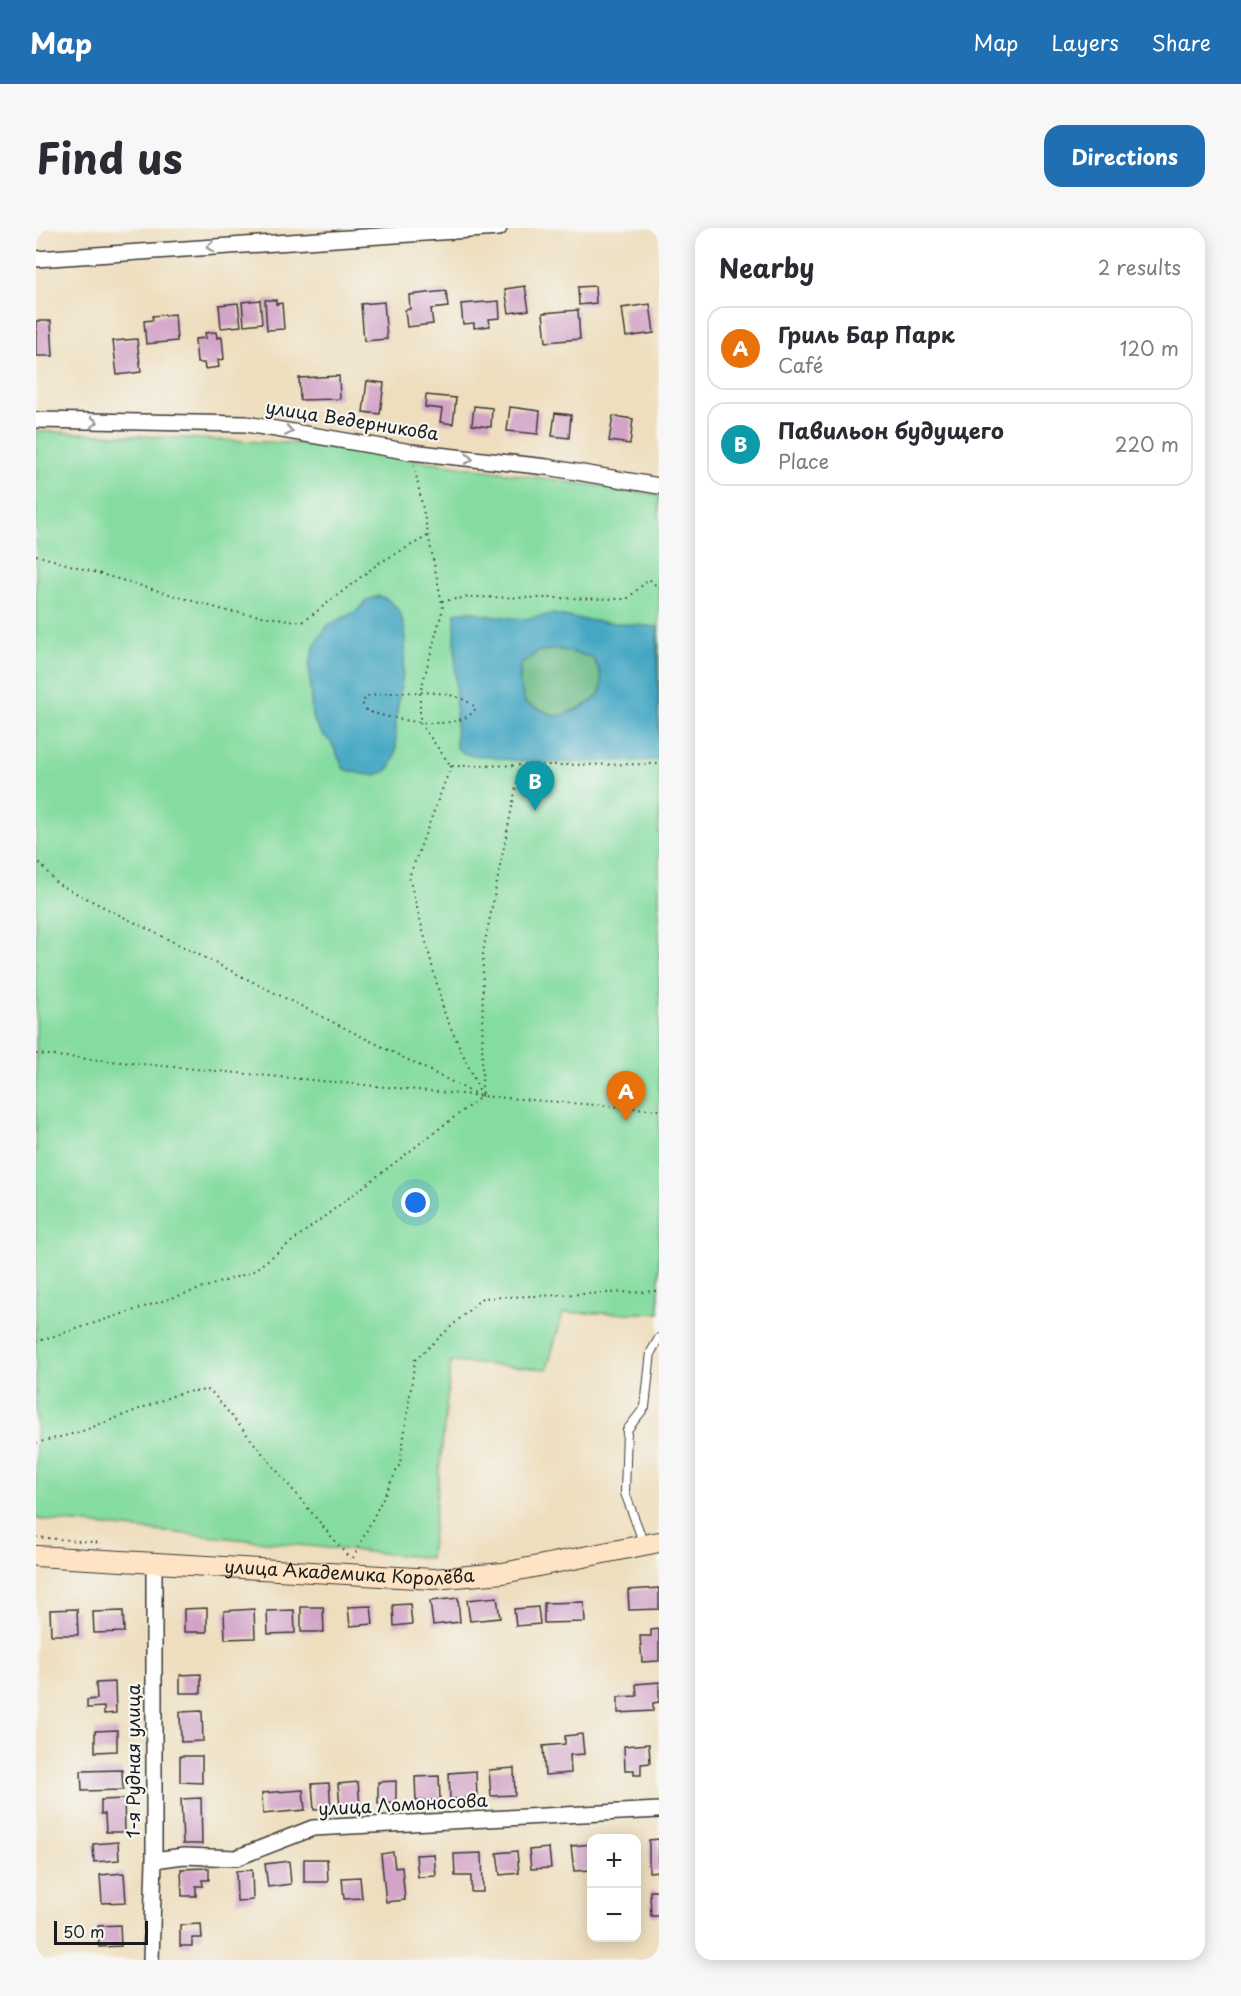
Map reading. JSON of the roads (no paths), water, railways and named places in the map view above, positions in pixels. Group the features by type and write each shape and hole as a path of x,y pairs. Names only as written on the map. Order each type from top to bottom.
{"street":[{"path":"36,259 359,233 499,228"},
{"name":"улица Ведерникова","path":"36,420 246,424 411,452 547,467 659,486"},
{"name":"улица Академика Королёва","path":"36,1557 433,1579 503,1573 652,1544"},
{"name":"1-я Рудная улица","path":"152,1960 154,1562"},
{"name":"улица Ломоносова","path":"154,1860 184,1856 236,1858 313,1828 659,1810"}],"lane":[{"path":"652,1544 625,1493 627,1430 645,1407 651,1352 659,1338"}],"water":[{"path":"379,596 393,604 401,616 405,632 405,651 396,719 394,758 388,769 378,774 367,775 344,769 331,742 322,734 312,718 309,665 315,644 328,625 357,611 367,600"},
{"path":"471,611 484,615 524,619 553,614 585,620 657,627 659,760 536,763 465,754 456,747 455,613","holes":["558,649 592,657 602,682 601,690 589,703 557,717 525,703 520,684 520,665 539,651"]}],"place":[{"name":"Павильон будущего","path":"535,811"},
{"name":"Гриль Бар Парк","path":"626,1121"}]}
